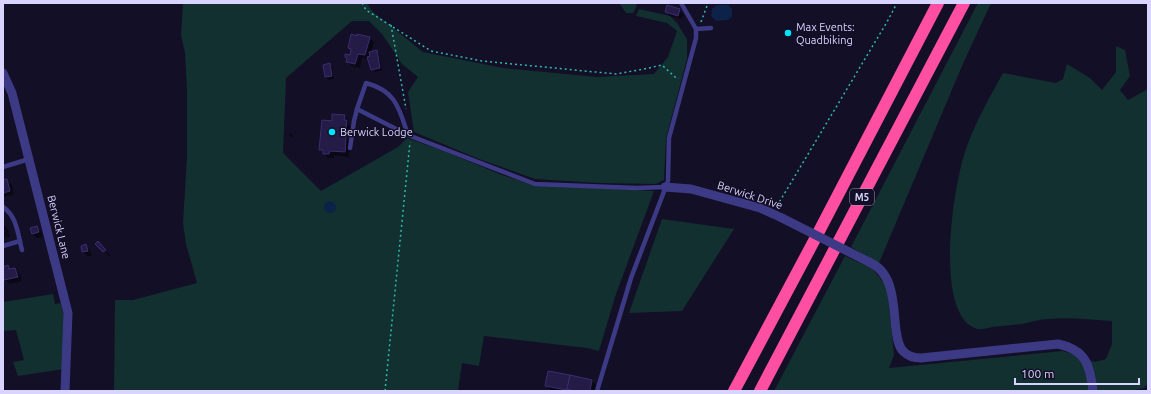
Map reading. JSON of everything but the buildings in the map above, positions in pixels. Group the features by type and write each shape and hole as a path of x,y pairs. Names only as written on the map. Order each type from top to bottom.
{"highway":[{"name":"M5","path":"734,391 938,3"},
{"name":"M5","path":"760,391 964,3"}],"street":[{"name":"Berwick Lane","path":"3,74 12,93 68,313 65,391"},
{"name":"Berwick Drive","path":"665,188 691,189 773,213 880,268 889,281 898,342 904,352 909,355 921,358 1058,344 1072,348 1082,354 1088,367 1093,391"}],"lane":[{"path":"680,3 698,29"},
{"path":"698,29 711,28"},
{"path":"597,391 631,278 668,181 669,138 698,29"},
{"path":"350,148 354,121 366,83 386,90 395,101 410,135"},
{"name":"Berwick Drive","path":"357,109 410,135 535,184 665,188"},
{"path":"3,167 29,159"},
{"path":"3,207 12,215 22,250"},
{"path":"3,246 20,241"}],"path":[{"path":"362,3 366,10 431,51 482,61 616,74 662,65 675,77 684,80"},
{"path":"698,29 708,3"},
{"path":"773,213 883,29 896,3"},
{"path":"391,26 407,112"},
{"path":"385,391 410,135"}],"green space":[{"path":"183,3 367,3 372,11 423,52 503,68 597,77 654,74 668,57 677,31 667,23 636,16 639,9 670,16 677,23 687,39 687,59 666,138 664,180 656,184 598,183 535,179 479,159 414,132 408,92 418,77 402,64 382,34 369,21 352,21 286,78 283,153 321,191 398,147 407,138 502,175 533,185 654,191 615,297 599,351 587,348 484,336 479,366 462,363 458,391 114,391 115,300 133,300 197,283 186,244 183,223 187,157 187,91 185,53 181,35"},
{"path":"619,3 637,3 633,13 626,13"},
{"path":"978,3 991,3 962,66 879,263 851,247"},
{"path":"1116,46 1125,50 1130,76 1120,90 1128,100 1148,89 1148,383 1144,388 1129,391 774,391 845,256 873,269 887,287 894,355 889,368 1063,351 1095,362 1106,359 1112,344 1112,321 1057,318 977,329 963,318 955,299 951,274 950,245 957,187 967,146 979,118 1003,73 1056,83 1063,79 1067,64 1090,78 1102,90 1116,72"},
{"path":"662,219 734,229 682,311 629,313"},
{"path":"53,294 55,304 61,303 65,322 64,369 18,376 13,362 24,360 16,330 3,331 3,302"}],"water":[{"path":"717,5 728,5 732,9 732,17 728,20 716,21 711,16 712,9"},
{"path":"332,201 335,202 335,212 328,213 325,212 324,205 325,202"}],"place":[{"name":"Max Events: Quadbiking","path":"788,33"},
{"name":"Berwick Lodge","path":"332,132"}]}
